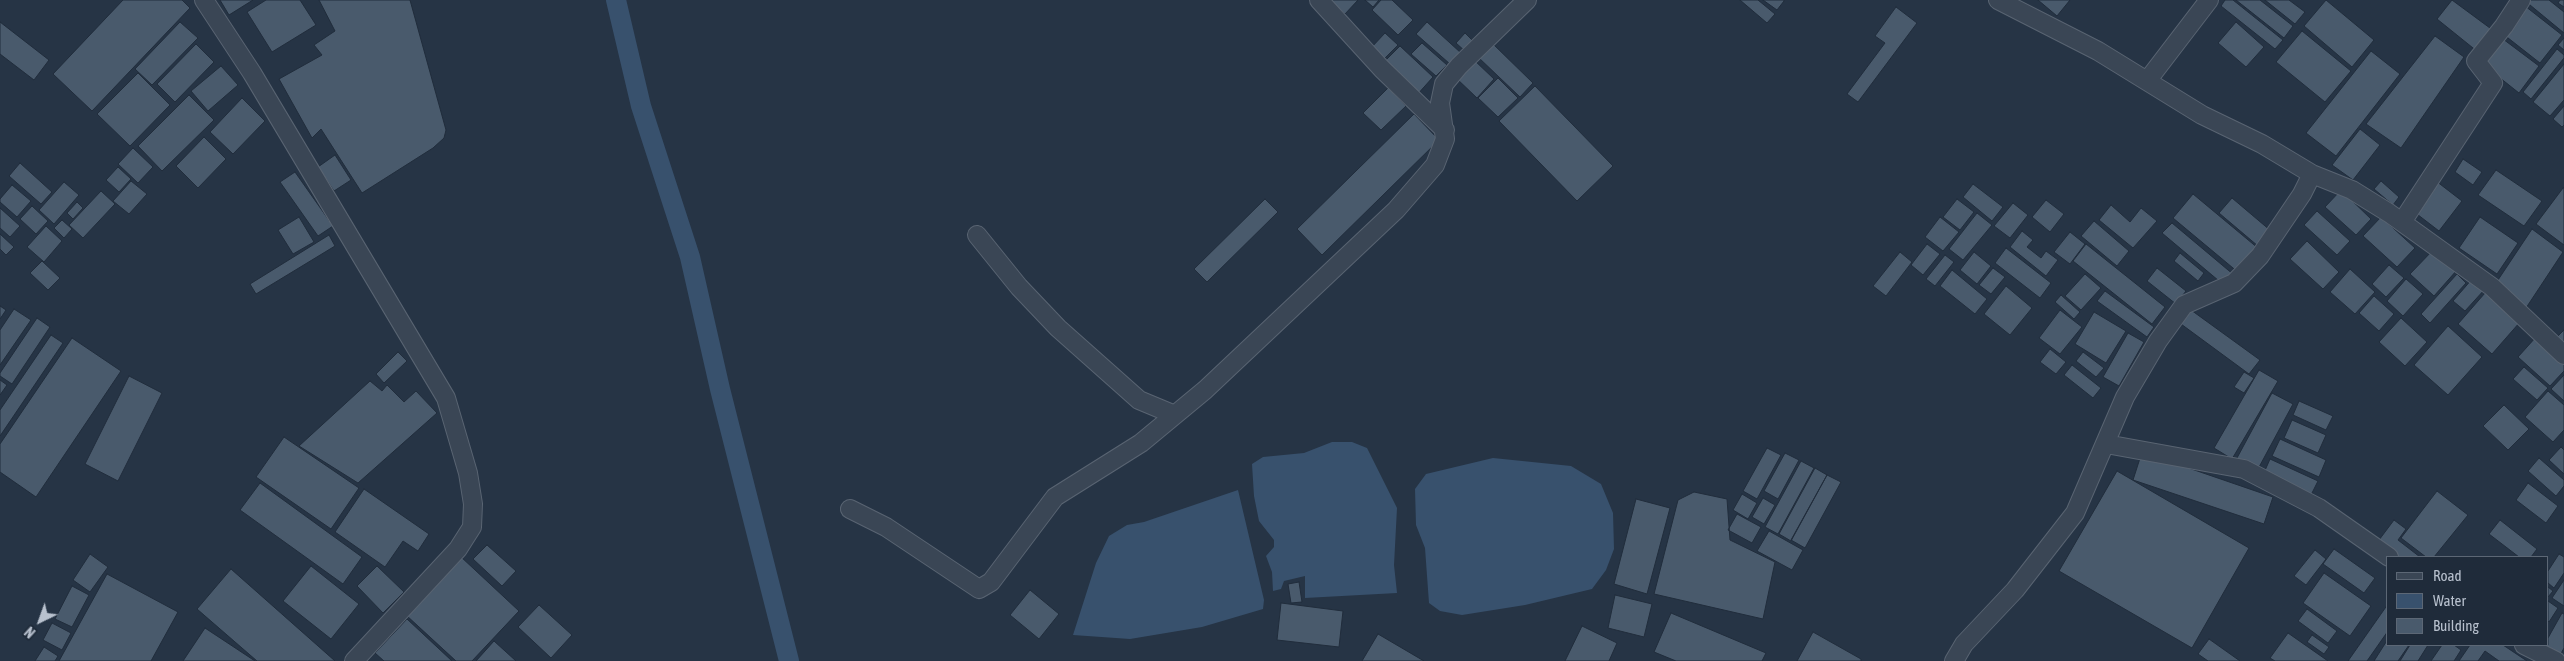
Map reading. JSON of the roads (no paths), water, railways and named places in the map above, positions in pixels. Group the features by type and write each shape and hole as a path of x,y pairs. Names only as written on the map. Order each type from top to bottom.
{"street":[{"path":"204,0 252,73 446,398 468,473 473,504 472,527 458,548 354,661"},
{"path":"1319,0 1382,69 1445,130"},
{"path":"850,509 886,527 979,589 991,582 1054,497 1141,443 1254,346 1396,210 1435,165 1445,139 1440,103 1444,84 1459,66 1527,0"},
{"path":"1998,0 2098,51 2202,114 2262,144 2312,174 2352,190 2402,222 2492,287 2564,355"},
{"path":"2146,81 2209,0"},
{"path":"2402,222 2493,84 2476,62 2504,26 2521,0"},
{"path":"1954,661 1964,644 2015,590 2076,513 2125,397 2158,341 2184,305 2234,283 2260,256 2302,194 2312,174"},
{"path":"977,235 1019,287 1058,328 1139,400 1175,414"},
{"path":"2106,444 2244,468 2319,508 2387,556"},
{"path":"2526,646 2556,661"}],"water":[{"path":"1332,442 1352,442 1367,448 1397,508 1394,565 1397,593 1305,598 1305,576 1284,581 1281,589 1273,591 1272,572 1266,556 1274,547 1274,540 1259,521 1254,496 1252,464 1263,457 1304,453"},
{"path":"1493,458 1571,466 1601,484 1613,513 1614,549 1606,570 1592,589 1525,605 1462,615 1440,611 1429,603 1425,548 1416,525 1415,489 1426,474"},
{"path":"1238,490 1264,600 1263,609 1202,627 1130,639 1073,635 1096,563 1109,536 1127,525 1144,522"}],"waterway":[{"path":"616,0 641,106 690,257 720,389 789,661"}]}
